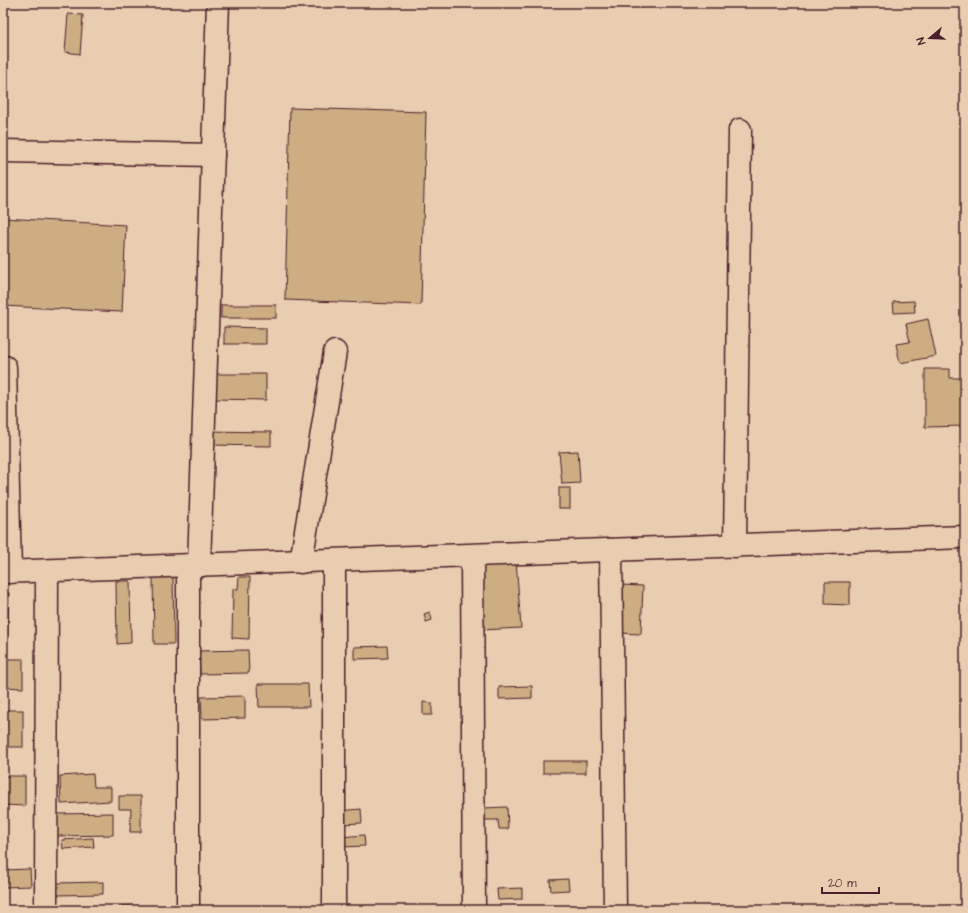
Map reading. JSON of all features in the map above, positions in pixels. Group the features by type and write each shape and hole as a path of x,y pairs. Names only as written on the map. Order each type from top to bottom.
{"street":[{"path":"188,910 194,566 213,155 218,3"},
{"path":"735,546 740,130"},
{"path":"3,151 213,155"},
{"path":"301,562 335,352"},
{"path":"5,367 6,572 965,537"},
{"path":"611,550 615,910"},
{"path":"472,556 474,910"},
{"path":"334,561 334,910"},
{"path":"46,910 47,571"}],"building":[{"path":"68,14 83,15 80,54 65,52"},
{"path":"290,108 426,112 421,305 285,300"},
{"path":"3,218 126,225 122,312 3,306"},
{"path":"914,301 915,312 894,313 893,302"},
{"path":"221,305 276,305 276,318 221,318"},
{"path":"928,319 936,356 900,363 896,344 910,342 906,324"},
{"path":"224,327 266,328 266,344 224,344"},
{"path":"925,369 950,369 950,378 965,378 965,426 925,427"},
{"path":"212,374 266,374 266,400 211,399"},
{"path":"207,431 271,432 271,446 207,445"},
{"path":"578,451 580,483 562,484 559,452"},
{"path":"559,488 570,488 570,509 559,509"},
{"path":"516,560 521,628 481,630 477,562"},
{"path":"153,576 173,576 174,644 154,644"},
{"path":"239,577 250,577 249,639 232,638 233,589 238,589"},
{"path":"116,581 130,581 131,643 117,644"},
{"path":"825,582 850,582 850,605 825,604"},
{"path":"620,585 643,586 641,634 618,633"},
{"path":"3,593 9,593 7,649 3,649"},
{"path":"430,612 432,620 426,622 424,614"},
{"path":"387,646 388,658 354,659 354,647"},
{"path":"248,650 249,673 200,674 199,651"},
{"path":"3,659 23,659 23,688 3,687"},
{"path":"258,684 308,684 309,707 259,707"},
{"path":"532,686 532,698 499,699 499,687"},
{"path":"245,696 245,718 202,719 201,697"},
{"path":"423,702 432,703 432,715 423,715"},
{"path":"3,710 23,710 23,747 3,747"},
{"path":"543,761 586,761 586,773 543,773"},
{"path":"93,774 94,787 111,787 111,801 61,804 60,776"},
{"path":"3,776 25,776 25,806 3,805"},
{"path":"119,796 141,796 141,832 130,832 131,809 119,809"},
{"path":"507,807 508,829 499,829 498,820 484,820 483,808"},
{"path":"361,809 362,823 339,824 338,811"},
{"path":"113,813 113,835 57,836 57,814"},
{"path":"364,835 365,846 340,847 340,837"},
{"path":"93,838 94,847 63,849 62,840"},
{"path":"30,869 31,886 3,887 3,870"},
{"path":"568,879 569,890 551,891 550,880"},
{"path":"103,882 103,894 56,895 56,883"},
{"path":"522,888 522,899 498,900 497,889"},
{"path":"119,906 170,906 170,910 119,910"}]}
